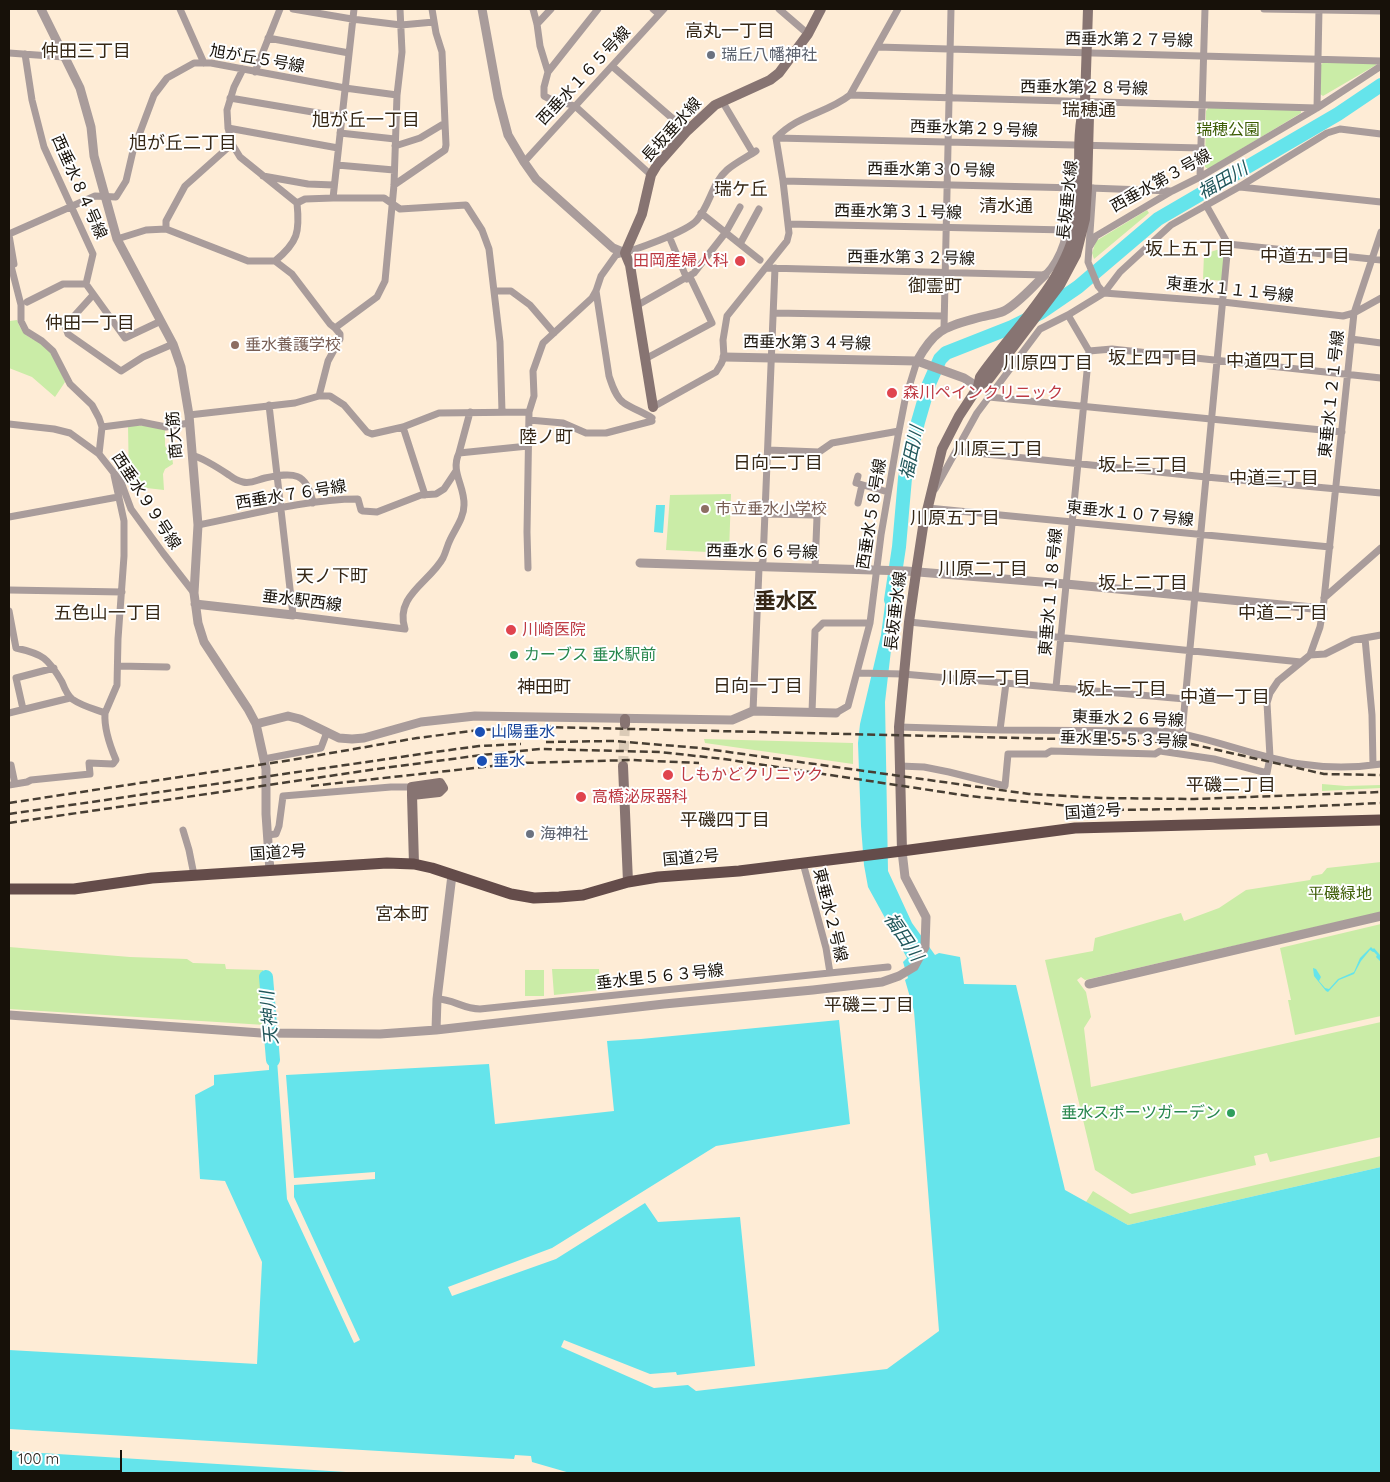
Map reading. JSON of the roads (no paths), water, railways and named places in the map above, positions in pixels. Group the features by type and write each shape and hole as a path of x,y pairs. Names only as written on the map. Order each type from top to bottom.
{"highway":[{"name":"国道2号","path":"9,889 74,889 152,878 366,864 414,864 511,894 534,898 582,895 628,882 658,877 738,871 1074,828 1381,820"}],"main road":[{"name":"長坂垂水線","path":"625,252 642,214 651,175 658,164 705,112 722,101 770,80 779,73 808,34 821,9"},
{"name":"長坂垂水線","path":"896,852 900,766 899,674 909,622 911,572 942,448 959,416 978,387 989,379 1012,342 1065,270 1081,239 1086,188 1083,146 1089,116 1085,102 1088,9"},
{"name":"長坂垂水線","path":"1065,270 1078,218 1078,203 1086,188"},
{"path":"625,252 630,265 653,407"},
{"path":"623,766 628,882"},
{"path":"412,791 414,864"}],"street":[{"name":"商大筋","path":"41,9 80,88 91,127 94,156 117,239 161,320 173,344 181,367 189,419 198,525 194,593 198,623 204,642 256,724 266,769 267,835 270,870"},
{"path":"180,9 204,63"},
{"path":"255,72 280,9"},
{"path":"293,9 401,25 434,22"},
{"path":"333,198 354,9"},
{"path":"335,328 377,297 385,282 394,185 395,142 402,52 400,9"},
{"path":"394,185 445,150 442,52 432,9"},
{"path":"482,9 498,97 508,135 536,179 613,248 625,252"},
{"path":"533,9 540,46 548,72"},
{"path":"537,24 551,9"},
{"path":"598,9 548,72 544,96 575,106 651,175"},
{"path":"653,9 662,12"},
{"path":"780,9 808,34"},
{"path":"724,357 723,340 727,316 787,241 789,233 776,138 793,123 850,95 898,9"},
{"path":"944,329 951,9"},
{"path":"1200,177 1204,104 1205,9"},
{"path":"1264,9 1381,11"},
{"path":"1317,108 1319,10"},
{"name":"西垂水１６５号線","path":"524,162 662,12"},
{"path":"268,38 349,53"},
{"name":"西垂水第２７号線","path":"877,47 1381,61"},
{"path":"9,53 64,57"},
{"name":"西垂水８４号線","path":"25,54 32,100 44,147 94,254 86,284"},
{"name":"旭が丘５号線","path":"105,197 116,198 126,181 133,151 146,112 154,95 167,78 194,63 211,63 345,88 398,95"},
{"path":"612,66 687,131"},
{"name":"西垂水第３号線","path":"1088,248 1096,236 1317,108 1381,66"},
{"path":"243,69 230,98 227,110 228,128 232,144 240,157 261,176 297,203 299,228 288,249 275,261"},
{"name":"西垂水第２８号線","path":"850,95 1317,108"},
{"path":"230,98 342,117"},
{"path":"528,568 529,420 534,396 533,371 536,360 543,344 579,311 596,291 602,276 616,255 669,236 697,221 716,184 727,170 755,152 722,101"},
{"path":"340,133 395,142 420,138 445,123"},
{"path":"228,128 338,148"},
{"path":"929,503 977,413 1040,329 1068,315 1104,292 1120,272 1171,225 1239,187 1327,133 1340,129 1381,134"},
{"name":"西垂水第２９号線","path":"776,138 1202,148"},
{"path":"166,229 166,221 185,186 232,144"},
{"path":"336,164 394,170"},
{"path":"261,176 308,184 334,185"},
{"name":"西垂水第３０号線","path":"783,181 1172,191"},
{"path":"1239,187 1381,202"},
{"path":"1086,188 1088,262 1098,286 1104,292"},
{"path":"13,276 15,268 9,235 95,196 105,197"},
{"path":"297,203 306,199 384,198 400,209 466,205 482,230 490,249 500,342 502,412"},
{"path":"920,362 927,343 935,334 944,329 1001,312 1011,306 1045,276 1056,260 1067,230 1070,208 1078,203"},
{"path":"1182,733 1228,244 1206,205"},
{"path":"636,306 694,274 726,232 740,207"},
{"path":"740,244 759,209"},
{"path":"701,213 760,260"},
{"name":"西垂水第３１号線","path":"788,224 1067,230"},
{"path":"117,239 146,230 166,229 248,261 275,261 292,274 330,324 340,334 340,339 328,361 319,396"},
{"name":"東垂水１２１号線","path":"1310,655 1320,627 1323,609 1354,313 1381,232"},
{"path":"645,359 712,323 688,278 669,236"},
{"path":"1228,244 1381,260"},
{"path":"9,258 21,305 21,321 26,331 53,351 70,384 92,405 102,427 99,454"},
{"name":"西垂水第３２号線","path":"766,268 1045,276"},
{"path":"753,711 759,568 763,562 775,268"},
{"path":"27,302 63,284 86,284 126,338 161,320"},
{"path":"494,291 511,291 530,305 554,333"},
{"path":"529,420 563,423 586,433 606,432 652,420 642,411 623,403 612,384 596,291"},
{"name":"東垂水１１１号線","path":"1104,292 1223,302 1343,316 1354,313"},
{"path":"94,295 65,326 68,334 121,371 143,357 173,344"},
{"path":"1354,313 1381,298"},
{"path":"774,313 944,316"},
{"path":"1068,315 1089,351 1112,349 1381,378"},
{"path":"1351,339 1381,343"},
{"name":"東垂水１１８号線","path":"1056,687 1089,351"},
{"name":"西垂水第３４号線","path":"653,407 716,372 722,364 724,357 920,362 964,378 978,387"},
{"name":"西垂水５８号線","path":"836,713 848,706 870,623 880,570 888,492 899,431 905,400 920,362"},
{"path":"102,427 141,422 166,427 189,419 269,405 295,404 319,396 330,396 344,406 367,432 372,434 403,428 439,413 530,412"},
{"path":"989,397 1342,432"},
{"path":"269,405 293,615"},
{"path":"456,471 456,459 470,412"},
{"name":"西垂水９９号線","path":"9,424 54,429 70,433 99,454 121,482 131,509 162,553 194,593"},
{"path":"403,428 425,495"},
{"path":"768,450 819,452 832,442 899,431"},
{"path":"459,452 528,446"},
{"path":"956,451 1381,493"},
{"path":"192,455 201,457 240,482 250,483 264,478 294,476 304,479 310,489 313,503"},
{"path":"11,765 12,784 31,780 90,774 89,763 113,764 116,760 112,752 105,720 105,713 118,686 122,592 124,521 114,471"},
{"name":"西垂水７６号線","path":"198,525 280,508 342,499 358,499 360,510 371,512 425,495 436,494 444,489 456,471"},
{"name":"垂水駅西線","path":"195,604 405,629 402,619 411,593 436,568 463,516 464,503 456,471"},
{"path":"858,476 856,483 888,492"},
{"path":"858,503 862,485"},
{"path":"9,517 118,497"},
{"name":"東垂水１０７号線","path":"929,503 1072,521 1330,547"},
{"path":"765,514 814,515 817,517 815,568"},
{"path":"1324,598 1381,548"},
{"name":"西垂水６６号線","path":"640,564 911,572 1066,584 1194,598 1323,609"},
{"path":"9,590 122,592"},
{"path":"9,614 16,648 44,657 54,668 70,698 105,713"},
{"path":"909,622 1301,662"},
{"path":"812,712 815,631 823,624 870,623"},
{"path":"1270,758 1267,703 1270,693 1278,681 1310,655 1325,654 1353,640 1381,635"},
{"path":"1365,638 1377,765"},
{"path":"118,666 167,667"},
{"path":"23,709 16,678 54,668"},
{"path":"858,673 899,674 1184,699"},
{"path":"1000,730 1006,683"},
{"path":"9,712 70,698"},
{"path":"256,724 288,716 300,718 339,738 352,739 364,738 421,722 475,716 625,722 732,720 753,711 836,713"},
{"name":"東垂水２６号線","path":"899,727 1182,733 1270,758 1301,764 1329,767 1377,765"},
{"path":"264,759 321,748 327,732"},
{"name":"垂水里５５３号線","path":"900,766 924,767 1005,786 1008,754 1046,754 1051,751 1155,754 1160,751 1214,760 1267,774 1270,758"},
{"path":"267,835 276,834 281,816 283,796 391,787 412,791"},
{"path":"183,830 194,875"},
{"path":"9,1015 298,1034 380,1034 436,1030 882,982 899,976 914,967 925,947 927,932 926,918 905,877 896,852"},
{"name":"東垂水２号線","path":"803,863 826,948 830,973"},
{"path":"436,1030 437,999 452,875"},
{"path":"1089,984 1381,916"},
{"name":"垂水里５６３号線","path":"437,999 451,1000 470,1009 480,1009 888,967"}],"water":[{"path":"656,505 665,505 663,533 654,532"},
{"path":"899,581 885,702 888,871 912,923 935,955 939,953 960,957 964,984 1016,985 1065,1190 1128,1225 1381,1167 1381,1473 9,1473 9,1350 257,1364 262,1262 225,1181 200,1179 195,1095 214,1085 214,1075 269,1070 269,1060 277,1060 287,1199 354,1343 360,1340 294,1197 294,1185 375,1179 375,1172 294,1178 286,1075 489,1064 495,1124 614,1111 607,1041 839,1020 850,1124 716,1146 552,1248 448,1287 452,1296 556,1259 645,1203 658,1222 740,1217 755,1366 677,1375 676,1372 650,1374 564,1340 561,1347 654,1388 688,1385 696,1391 887,1369 939,1331 914,1011 905,980 908,978 903,962 907,958 868,887 861,826 858,743 860,724 881,635 888,582"},
{"path":"1371,947 1380,955 1381,962 1376,957 1377,955 1370,950 1354,974 1339,980 1328,992 1314,976 1313,968 1316,969 1321,977 1319,981 1325,988 1329,989 1338,979 1354,972 1360,958"}],"waterway":[{"name":"福田川","path":"891,600 899,547 905,478 929,384 940,359 946,353 1012,327 1040,313 1078,287 1158,219 1338,114 1381,85"},
{"name":"天神川","path":"266,977 273,1060"}],"tunnel":[{"path":"623,766 625,724"}],"railway":[{"path":"9,803 291,760 417,738 480,730 546,727 1147,741 1191,744 1324,774 1381,775"},
{"path":"546,742 614,741 700,748 1029,794 1103,798 1194,799 1381,792"},
{"path":"9,814 435,752 479,746 521,744"},
{"path":"9,823 384,768 540,749 660,752 724,759 969,796 1108,810 1274,808 1381,803"},
{"path":"311,786 520,763 632,760 699,763"}],"place":[{"name":"瑞丘八幡神社","path":"711,55"},
{"name":"田岡産婦人科","path":"740,261"},
{"name":"垂水養護学校","path":"235,345"},
{"name":"森川ペインクリニック","path":"892,393"},
{"name":"市立垂水小学校","path":"705,509"},
{"name":"川崎医院","path":"511,630"},
{"name":"カーブス 垂水駅前","path":"514,655"},
{"name":"山陽垂水","path":"480,732"},
{"name":"垂水","path":"482,761"},
{"name":"しもかどクリニック","path":"668,775"},
{"name":"高橋泌尿器科","path":"581,797"},
{"name":"海神社","path":"530,834"},
{"name":"垂水スポーツガーデン","path":"1231,1113"}],"district":[{"name":"高丸一丁目","path":"730,32"},
{"name":"仲田三丁目","path":"86,52"},
{"name":"瑞穂通","path":"1089,111"},
{"name":"旭が丘一丁目","path":"366,121"},
{"name":"旭が丘二丁目","path":"183,144"},
{"name":"瑞ケ丘","path":"741,190"},
{"name":"清水通","path":"1006,207"},
{"name":"坂上五丁目","path":"1190,250"},
{"name":"中道五丁目","path":"1305,257"},
{"name":"御霊町","path":"935,287"},
{"name":"仲田一丁目","path":"90,324"},
{"name":"坂上四丁目","path":"1153,359"},
{"name":"中道四丁目","path":"1271,362"},
{"name":"川原四丁目","path":"1048,364"},
{"name":"陸ノ町","path":"546,438"},
{"name":"川原三丁目","path":"998,450"},
{"name":"日向二丁目","path":"778,464"},
{"name":"坂上三丁目","path":"1143,466"},
{"name":"中道三丁目","path":"1274,479"},
{"name":"川原五丁目","path":"955,519"},
{"name":"川原二丁目","path":"983,570"},
{"name":"天ノ下町","path":"332,577"},
{"name":"坂上二丁目","path":"1143,584"},
{"name":"垂水区","path":"786,602"},
{"name":"五色山一丁目","path":"108,614"},
{"name":"中道二丁目","path":"1283,614"},
{"name":"川原一丁目","path":"986,679"},
{"name":"日向一丁目","path":"758,687"},
{"name":"神田町","path":"544,688"},
{"name":"坂上一丁目","path":"1122,690"},
{"name":"中道一丁目","path":"1225,698"},
{"name":"平磯二丁目","path":"1231,786"},
{"name":"平磯四丁目","path":"725,821"},
{"name":"宮本町","path":"402,915"},
{"name":"平磯三丁目","path":"869,1006"}],"park label":[{"name":"瑞穂公園","path":"1228,130"},
{"name":"平磯緑地","path":"1340,894"}]}
